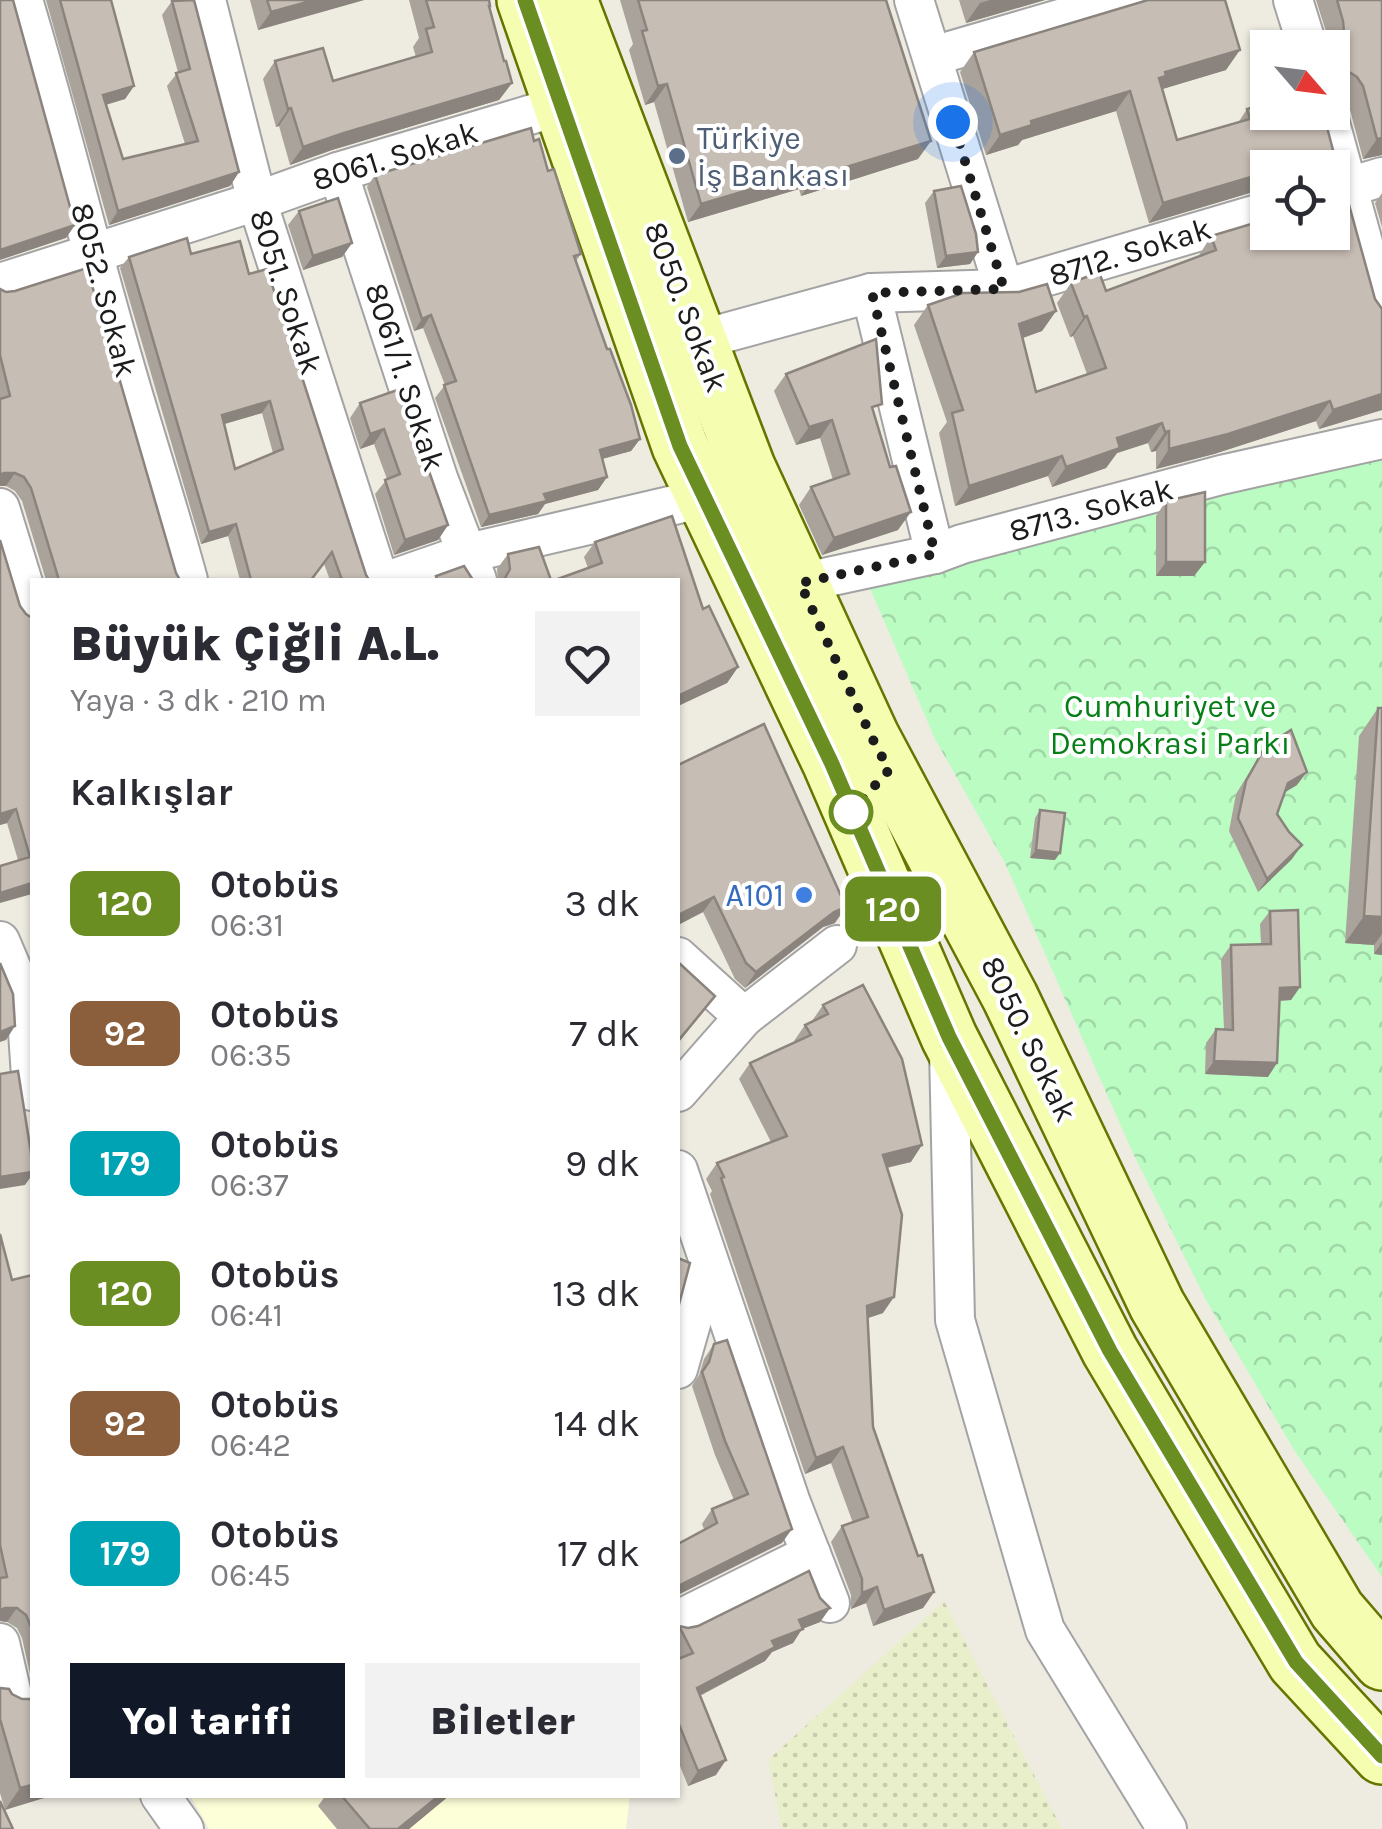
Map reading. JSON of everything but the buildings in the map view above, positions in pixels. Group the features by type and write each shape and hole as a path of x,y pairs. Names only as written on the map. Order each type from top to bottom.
{"street":[{"name":"8052. Sokak","path":"23,0 187,578"},
{"name":"8051. Sokak","path":"206,0 256,201 378,578"},
{"name":"8050. Sokak","path":"525,0 680,446 832,764 949,1037 1110,1351 1296,1662 1382,1756"},
{"name":"8050. Sokak","path":"569,0 746,467 871,736 1010,997 1158,1305 1337,1610 1382,1662"},
{"path":"914,0 1004,289"},
{"path":"933,56 1126,0"},
{"path":"1294,0 1303,30"},
{"name":"8061. Sokak","path":"0,283 338,172 562,107"},
{"path":"1334,130 1354,185 1382,312"},
{"name":"8061/1. Sokak","path":"338,172 438,478 472,567"},
{"name":"8712. Sokak","path":"698,340 872,293 1004,289 1250,216"},
{"path":"872,293 935,554"},
{"name":"8713. Sokak","path":"800,583 935,554 1222,475 1382,439"},
{"path":"403,578 472,567 704,498"},
{"path":"0,508 30,606"},
{"path":"0,940 29,1006 30,1034"},
{"path":"680,1090 744,1018 837,945"},
{"path":"680,958 744,1018"},
{"path":"949,1037 955,1320 1045,1630 1167,1829"},
{"path":"680,1176 830,1603"},
{"path":"680,1362 708,1264"},
{"path":"680,1619 811,1554"},
{"path":"0,1643 15,1698"},
{"path":"162,1798 184,1829"}],"shaded area":[{"path":"944,1601 1062,1829 782,1829 768,1760"},
{"path":"192,1798 630,1798 626,1829 209,1829"}],"green space":[{"name":"Cumhuriyet ve Demokrasi Parkı","path":"1382,452 1382,1577 1294,1450 1206,1300 1132,1151 1005,863 935,739 869,586"}],"bus line":[{"name":"120","path":"525,0 680,446 832,764 949,1037 1110,1351 1296,1662 1382,1756"}],"place":[{"name":"Türkiye İş Bankası","path":"677,156"},
{"name":"A101","path":"804,895"}],"route":[{"path":"851,812 889,770 800,583 935,554 872,293 1004,289 953,122"}]}
